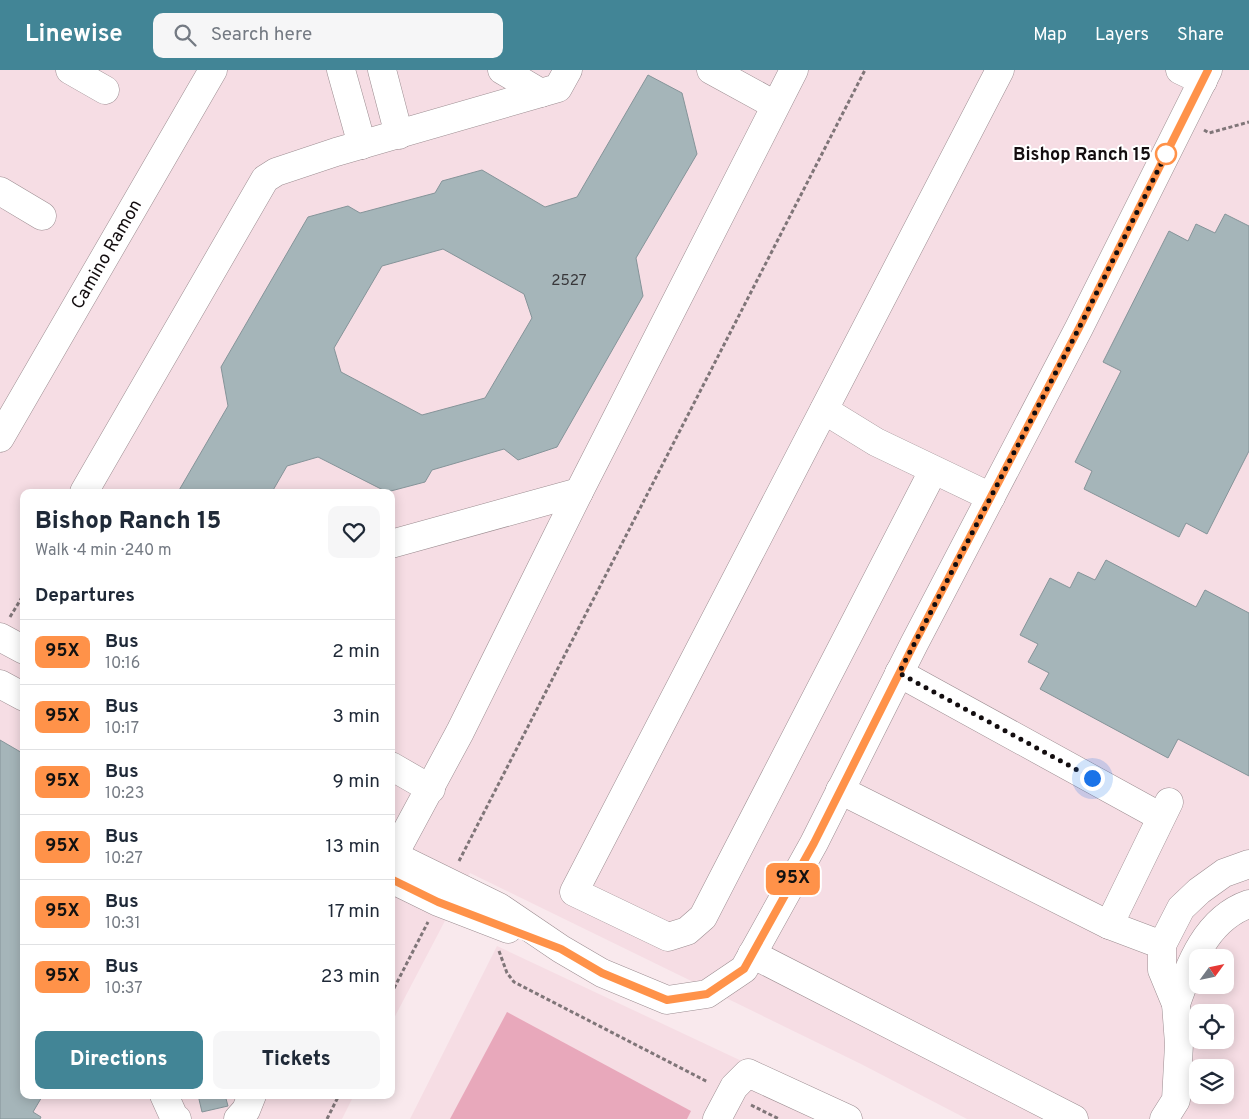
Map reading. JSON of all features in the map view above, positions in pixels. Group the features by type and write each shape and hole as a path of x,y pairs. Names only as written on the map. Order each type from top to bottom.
{"street":[{"path":"70,70 105,90"},
{"name":"Camino Ramon","path":"0,438 213,70"},
{"path":"341,70 362,145"},
{"path":"382,70 399,135"},
{"path":"502,70 541,93"},
{"path":"86,489 265,180 276,172 558,88 568,70"},
{"path":"711,70 775,105"},
{"path":"395,856 431,789 579,492 794,70"},
{"path":"932,471 703,917 687,931 668,937 574,892 1000,70"},
{"path":"443,892 499,908 561,949 602,973 667,1000 707,994 744,969 840,790 1083,320 1184,120 1197,74"},
{"path":"0,191 42,216"},
{"path":"824,410 876,442 932,471 991,497"},
{"path":"395,543 430,531 579,492"},
{"path":"4,629 20,646"},
{"path":"899,673 1165,809 1109,925"},
{"path":"0,684 20,695"},
{"path":"395,768 431,789"},
{"path":"840,790 1109,925 1162,945"},
{"path":"395,864 498,926 561,949"},
{"path":"1164,1119 1176,1100 1179,1044 1176,1004 1162,970 1162,945 1181,908 1187,902 1224,873 1249,864"},
{"path":"1176,1004 1187,972 1210,930 1226,916 1249,904"},
{"path":"752,954 1074,1119"},
{"path":"717,1119 734,1086 748,1073 848,1119"},
{"path":"166,1099 174,1117 177,1119"},
{"path":"238,1119 246,1110 250,1099"}],"path":[{"path":"395,986 866,70"},
{"path":"1184,120 1209,133 1249,122"},
{"path":"4,629 20,601"},
{"path":"498,926 500,958 514,982 779,1119"},
{"path":"327,1119 337,1099"}],"shaded area":[{"path":"0,70 1249,70 1249,1119 967,1119 861,1064 470,873 395,1016 395,489 20,489 20,1099 352,1099 342,1119 0,1119"},
{"path":"497,946 865,1119 410,1119"},
{"path":"507,1012 691,1111 687,1119 450,1119"}],"building":[{"path":"648,75 682,93 697,154 636,258 643,296 557,447 518,460 504,449 432,470 425,482 395,490 381,489 318,457 287,466 274,489 180,489 228,406 221,367 308,217 348,206 360,213 435,193 442,181 482,170 545,207 577,197","holes":["443,249 524,294 532,318 485,398 422,415 341,372 334,348 382,266"]},
{"path":"1225,214 1249,226 1249,451 1207,534 1186,523 1179,537 1084,489 1092,471 1075,462 1121,371 1103,362 1169,231 1188,241 1196,224 1215,233"},
{"path":"1106,560 1196,607 1205,590 1249,613 1249,776 1178,739 1168,758 1040,689 1049,673 1028,662 1038,644 1020,635 1050,578 1070,588 1078,572 1095,580"},
{"path":"0,740 20,752 20,1099 41,1099 33,1112 41,1117 40,1119 0,1119"},
{"path":"199,1099 226,1099 228,1106 202,1112"}],"bus line":[{"name":"95X","path":"395,881 438,902 561,949 602,973 667,1000 707,994 744,969 814,843 914,644 1079,328 1208,70"}],"place":[{"name":"Bishop Ranch 15","path":"1166,154"}],"route":[{"path":"1092,778 899,673 1079,328 1166,154"}]}
